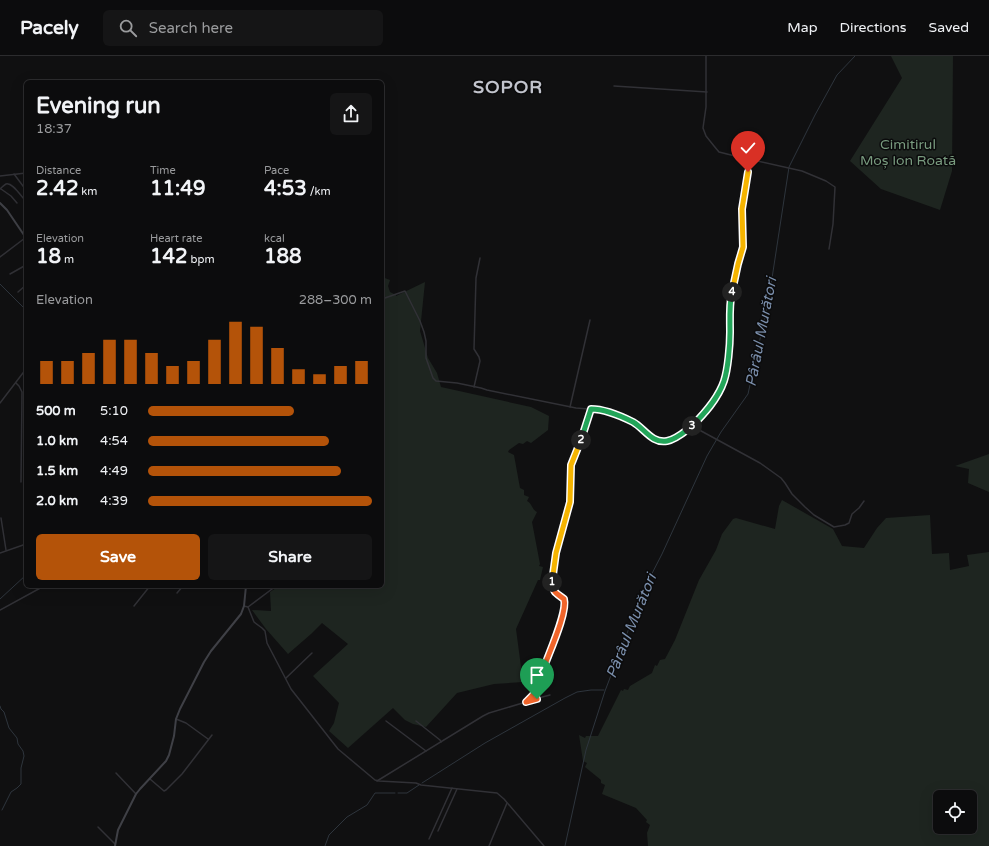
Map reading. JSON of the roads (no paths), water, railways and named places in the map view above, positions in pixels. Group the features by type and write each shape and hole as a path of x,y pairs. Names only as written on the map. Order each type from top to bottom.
{"main road":[{"path":"0,203 7,210 24,235"},
{"path":"115,845 118,830 136,794 166,761 169,755 174,736 176,719 180,709 211,650 238,618 244,606 246,588"}],"street":[{"path":"706,56 707,92 703,128 706,136 719,152 745,159 794,168 826,181 835,187 833,224 829,250"},
{"path":"614,86 707,92"},
{"path":"384,298 405,291 424,332 426,341 426,358 432,376 436,381 474,387 570,407 601,410 633,422 648,436 662,441 676,438 692,426 705,412 716,397 724,383 726,376 730,340 730,306 738,264 743,247 742,209 748,172 745,159"},
{"path":"0,176 24,173"},
{"path":"14,174 24,187"},
{"path":"17,203 11,196 0,189 8,184 24,199"},
{"path":"0,258 24,240"},
{"path":"474,387 480,361 480,357 474,349 476,278 480,258"},
{"path":"10,274 24,266"},
{"path":"18,292 24,287"},
{"path":"570,407 590,320"},
{"path":"0,403 24,372"},
{"path":"16,383 20,386 22,392 21,482"},
{"path":"526,702 533,696 537,689 565,606 564,599 556,594 553,588 554,566 560,536 570,502 571,465 591,409"},
{"path":"692,426 760,463 781,478 792,494 814,515 834,526 845,525 848,523 852,514 864,501"},
{"path":"1,518 6,550"},
{"path":"0,553 24,545"},
{"path":"0,610 40,588"},
{"path":"134,606 148,588"},
{"path":"177,593 181,588"},
{"path":"248,607 273,588"},
{"path":"244,606 248,607"},
{"path":"248,607 254,622 264,630 267,643 291,689 338,749 377,781 416,783 421,785 497,793 544,846"},
{"path":"286,679 312,653"},
{"path":"377,781 491,712 550,695"},
{"path":"176,719 186,723 208,739"},
{"path":"386,721 426,751"},
{"path":"416,721 441,742"},
{"path":"150,779 164,791 182,774 212,735"},
{"path":"116,773 136,794"},
{"path":"429,839 452,788"},
{"path":"438,831 458,788"},
{"path":"489,846 507,803"},
{"path":"98,827 115,845"}],"waterway":[{"name":"Pârâul Murători","path":"565,846 586,750 605,691 644,589 662,554 707,456 721,432 748,394 769,298 789,167 837,75 855,56"},
{"path":"0,284 24,308"},
{"path":"0,599 24,577"},
{"name":"Pârâul Murători","path":"422,783 485,743 565,698 577,692 604,690"},
{"path":"0,706 4,712 9,728 17,738 18,744 23,751 24,756 21,768 21,784 11,792 2,810"},
{"path":"398,793 407,793 419,785"},
{"name":"Pârâul Murători","path":"325,846 329,835 347,817 367,805 375,793 395,793"}],"district":[{"name":"SOPOR","path":"508,87"}],"park label":[{"name":"Cimitirul Moș Ion Roată","path":"908,152"}]}
